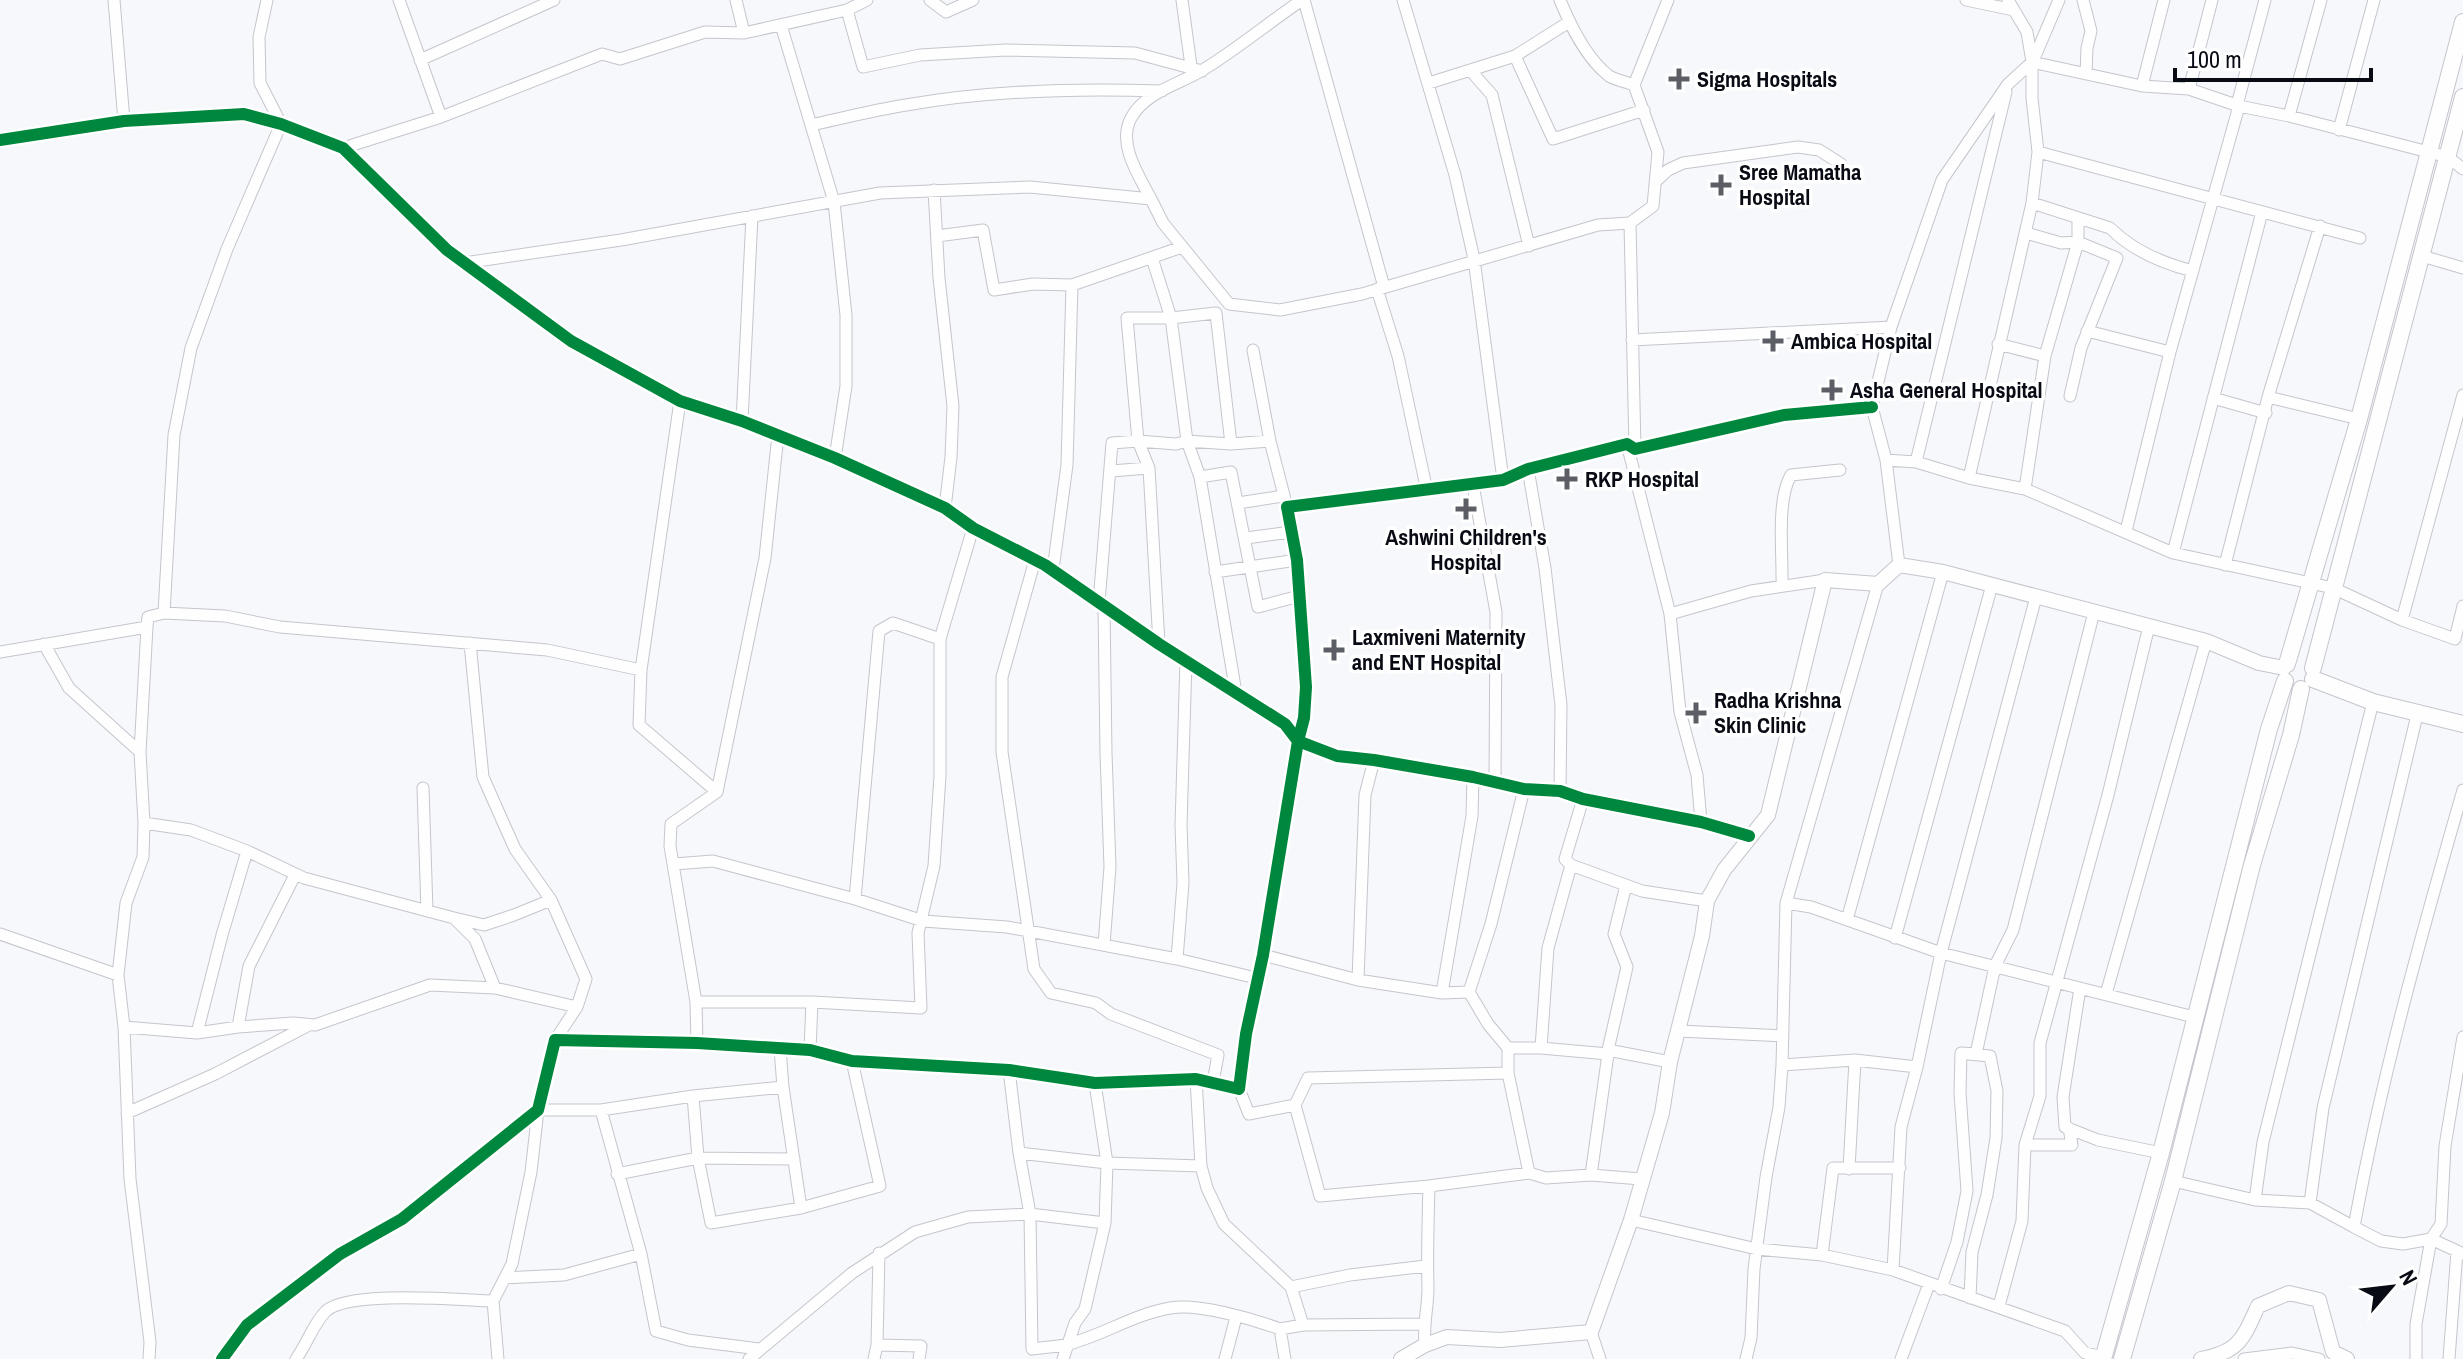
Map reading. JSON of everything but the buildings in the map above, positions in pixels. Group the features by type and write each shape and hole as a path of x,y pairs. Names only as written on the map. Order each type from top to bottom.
{"main road":[{"path":"2104,1358 2161,1153 2269,729 2359,419 2463,22"},
{"path":"2122,1359 2173,1181 2252,865 2309,679 2463,97"},
{"path":"2435,132 2453,137"},
{"path":"2422,184 2441,188"},
{"path":"2325,534 2345,541"},
{"path":"2285,671 2301,658 2309,679"},
{"path":"2285,671 2291,687 2309,679 2373,702 2463,724"}],"street":[{"path":"114,0 124,121"},
{"path":"267,0 259,37 260,83 281,124"},
{"path":"399,0 441,117"},
{"path":"420,60 554,0"},
{"path":"736,0 744,33"},
{"path":"343,148 441,117 602,54 620,59 705,32 744,33 847,10 867,0"},
{"path":"930,0 946,12 973,0"},
{"path":"1182,0 1197,68"},
{"path":"1427,491 1398,356 1380,288 1303,0 1144,102 1130,118 1126,139 1135,166 1163,223 1229,304 1280,310 1380,288 1598,225 1630,223 1653,206 1658,152 1634,85 1668,0"},
{"path":"1403,0 1455,175 1474,259 1503,480"},
{"path":"1560,0 1588,53 1611,77 1634,85"},
{"path":"1966,0 2011,5 2027,32 2038,152 2026,233 1969,478"},
{"path":"1899,565 1886,460 1872,407 1891,327 1942,180 2008,84 2032,62 2059,0"},
{"path":"2083,0 2091,31 2086,74"},
{"path":"2142,86 2164,0"},
{"path":"2189,89 2212,0"},
{"path":"2126,531 2170,352 2265,0"},
{"path":"2289,116 2321,0"},
{"path":"2339,130 2374,0"},
{"path":"847,10 863,67 920,55 1005,50 1135,53 1197,68"},
{"path":"1429,83 1515,56 1569,22"},
{"path":"781,25 834,202 846,315 846,386 835,458"},
{"path":"1515,56 1553,139 1644,110"},
{"path":"2032,62 2142,86 2189,89 2238,106 2448,157 2463,169"},
{"path":"1470,70 1492,95 1529,246"},
{"path":"1916,462 2008,84"},
{"path":"811,125 908,104 1028,91 1097,88 1162,91"},
{"path":"0,140 124,121 244,114 281,124 343,148 447,250 571,341 680,401 742,421 835,458 945,508 973,528 1053,570 1159,644 1285,724 1298,741 1337,756 1473,777 1524,789 1560,791 1583,799 1701,822 1749,836"},
{"path":"164,613 174,435 191,348 227,249 281,124"},
{"path":"1655,182 1668,170 1683,163 1798,147 1819,150 1841,164"},
{"path":"2038,152 2360,238"},
{"path":"464,263 621,240 880,193 1030,187 1151,199"},
{"path":"934,190 953,406 945,508"},
{"path":"2032,203 2110,228 2119,237 2164,264 2193,271"},
{"path":"2173,553 2262,212"},
{"path":"742,421 752,216"},
{"path":"2025,489 2045,356 2078,242 2078,219"},
{"path":"1630,223 1631,446 1670,614 1680,712 1697,775 1701,822"},
{"path":"2225,565 2268,397 2320,226"},
{"path":"937,236 983,230 994,290 1033,284 1072,285 1182,247"},
{"path":"2026,233 2061,243 2078,242 2117,258 2087,331 2070,396"},
{"path":"2422,256 2463,268"},
{"path":"1152,258 1171,318 1187,441 1200,477 1236,693"},
{"path":"1053,570 1067,465 1072,285"},
{"path":"1159,644 1149,468 1138,441 1127,318 1171,318 1216,313 1231,444"},
{"path":"1632,340 1891,327"},
{"path":"2087,331 2170,352"},
{"path":"1998,344 2045,356"},
{"path":"1253,350 1297,560 1306,687 1304,718 1263,955 1256,978 1239,1089 1249,1114 1295,1105"},
{"path":"2402,620 2463,395"},
{"path":"2268,397 2359,419"},
{"path":"2213,398 2266,413"},
{"path":"680,401 641,670 639,725 717,792"},
{"path":"1238,503 1427,491 1473,485 1503,480 1528,469 1784,415 1872,407"},
{"path":"697,1043 696,1002 670,846 671,824 717,792 765,558 778,435"},
{"path":"1104,945 1110,867 1102,604 1112,443 1138,441 1176,444 1187,441 1231,444 1270,441"},
{"path":"1886,460 1916,462 1969,478 2025,489 2173,553 2311,581 2455,639 2463,606"},
{"path":"1111,471 1149,468"},
{"path":"1528,469 1545,568 1561,705 1560,791"},
{"path":"1782,586 1786,483 1791,475 1840,470"},
{"path":"1200,477 1231,472 1258,607 1299,596"},
{"path":"1473,485 1496,612 1495,783"},
{"path":"696,1002 812,1002 921,1008 918,933 934,866 939,806 940,639 973,528"},
{"path":"1246,538 1291,532"},
{"path":"1035,560 1002,677 1002,752 1034,969 1051,993 1096,1003 1111,1014 1218,1055 1213,1082"},
{"path":"1215,572 1297,560"},
{"path":"1899,565 1943,572 2206,641 2285,671"},
{"path":"1746,1359 1751,1338 1766,1177 1779,1107 1786,903 1878,584 1899,565"},
{"path":"1847,920 1943,572"},
{"path":"1670,614 1751,591 1782,586 1825,580 1878,584"},
{"path":"1600,1359 1591,1332 1631,1220 1662,1113 1670,1062 1702,936 1707,901 1724,870 1768,815 1825,580"},
{"path":"1895,938 1992,585"},
{"path":"1893,1270 1901,1127 1941,953 2036,597"},
{"path":"1976,1054 1995,966 2017,916 2094,612"},
{"path":"149,1359 150,1342 130,1179 124,1027 118,975 126,903 143,857 140,752 148,617 164,613 225,616 280,627 547,650 641,670"},
{"path":"855,899 879,631 893,623 940,639"},
{"path":"1999,1306 2022,1221 2025,1145 2040,1096 2040,1043 2108,795 2149,626"},
{"path":"0,652 147,627"},
{"path":"2106,994 2206,641"},
{"path":"470,643 483,777 515,849 551,900 586,979 577,1007 555,1040 538,1110 531,1172 512,1264 493,1301 498,1359"},
{"path":"44,644 69,688 140,752"},
{"path":"1177,959 1183,883 1181,825 1186,661"},
{"path":"2255,1200 2263,1142 2373,702"},
{"path":"2310,1203 2323,1108 2418,711"},
{"path":"1358,980 1365,795 1374,760"},
{"path":"1442,993 1472,816 1473,777"},
{"path":"423,788 427,911"},
{"path":"1524,789 1491,924 1469,992 1488,1024 1508,1048 1508,1073 1529,1173"},
{"path":"2354,1227 2368,1150 2409,975 2463,790"},
{"path":"1583,799 1565,859 1571,865 1642,891 1707,901"},
{"path":"144,823 191,830 247,851 295,875 484,925 551,900"},
{"path":"197,1033 247,851"},
{"path":"674,864 713,861 855,899 923,921 1007,927 1177,959 1256,978"},
{"path":"1541,1048 1548,948 1571,865"},
{"path":"238,1027 249,966 295,875"},
{"path":"1591,1175 1608,1052 1627,967 1614,934 1626,885"},
{"path":"1786,903 1811,907 1941,953 2194,1017"},
{"path":"454,918 475,939 495,988"},
{"path":"0,934 118,975"},
{"path":"1263,955 1358,980 1442,993 1469,992"},
{"path":"124,1027 197,1033 238,1027 315,1025 430,985 495,988 577,1007"},
{"path":"2080,988 2063,1097 2065,1127 2098,1140 2161,1153"},
{"path":"810,1050 812,1002"},
{"path":"127,1113 215,1074 309,1025"},
{"path":"1679,1031 1783,1036"},
{"path":"2416,1359 2416,1324 2431,1239 2441,1224 2445,1146 2463,1037"},
{"path":"555,1040 697,1043 810,1050 852,1061 1009,1070 1095,1083 1196,1079 1239,1089"},
{"path":"1508,1048 1608,1052 1670,1062"},
{"path":"780,1049 801,1208"},
{"path":"1941,1289 1957,1242 1967,1191 1960,1093 1961,1053 1990,1056 1997,1091 1996,1138 1987,1195 1972,1252 1970,1298"},
{"path":"1782,1065 1855,1060 1917,1067"},
{"path":"1849,1169 1855,1060"},
{"path":"693,1096 698,1158 711,1223 801,1208 880,1186 852,1061"},
{"path":"1009,1070 1030,1214 1032,1349 1068,1345 1171,1307 1248,1317 1280,1329 1303,1325 1423,1324"},
{"path":"1508,1073 1308,1078 1295,1105 1320,1196 1529,1173 1546,1178 1591,1175 1641,1179"},
{"path":"1196,1079 1201,1166 1207,1188 1224,1224 1291,1287 1303,1325"},
{"path":"1063,1359 1075,1323 1085,1309 1105,1223 1107,1163 1095,1083"},
{"path":"222,1359 247,1325 340,1254 402,1219 538,1110 601,1110 783,1087"},
{"path":"601,1110 641,1254 656,1331 688,1340 759,1349"},
{"path":"2025,1145 2072,1145 2069,1128"},
{"path":"1019,1153 1107,1163 1201,1166"},
{"path":"617,1174 698,1158 794,1159"},
{"path":"1822,1255 1833,1168 1900,1168"},
{"path":"2173,1181 2255,1200 2310,1203 2381,1241 2403,1244 2431,1239 2460,1253 2449,1359"},
{"path":"1425,1345 1423,1324 1428,1291 1429,1186"},
{"path":"749,1359 879,1253 915,1232 968,1217 1030,1214 1105,1223"},
{"path":"1631,1220 1757,1249 1822,1255 1893,1270 2065,1331 2085,1353 2104,1358"},
{"path":"874,1359 879,1253"},
{"path":"505,1278 564,1275 641,1254"},
{"path":"1291,1287 1350,1275 1426,1266"},
{"path":"1901,1359 1929,1284"},
{"path":"2223,1355 2243,1339 2258,1306 2289,1293 2319,1300 2333,1352 2347,1359"},
{"path":"296,1359 318,1322 338,1303 361,1298 493,1301"},
{"path":"1225,1359 1236,1317"},
{"path":"1280,1329 1285,1359"},
{"path":"1401,1359 1447,1337 1500,1340 1591,1332"},
{"path":"877,1345 921,1346 919,1359"},
{"path":"2201,1359 2223,1355 2243,1359 2292,1353 2319,1359"}],"cycle path":[{"path":"0,140 124,121 244,114 281,124 343,148 447,250 571,341 680,401 742,421 835,458 945,508 973,528 1045,565 1159,644 1285,724 1298,741 1337,756 1473,777 1524,789 1560,791 1583,799 1701,822 1749,836"},
{"path":"222,1359 247,1325 340,1254 402,1219 538,1110 555,1040 697,1043 810,1050 852,1061 1009,1070 1095,1083 1196,1079 1239,1089 1246,1034 1263,955 1304,718 1306,687 1297,560 1287,507 1503,480 1528,469 1627,444 1635,449 1784,415 1872,407"}],"place":[{"name":"Sigma Hospitals","path":"1679,79"},
{"name":"Sree Mamatha Hospital","path":"1721,185"},
{"name":"Ambica Hospital","path":"1773,341"},
{"name":"Asha General Hospital","path":"1832,390"},
{"name":"RKP Hospital","path":"1567,479"},
{"name":"Ashwini Children's Hospital","path":"1466,509"},
{"name":"Laxmiveni Maternity and ENT Hospital","path":"1334,650"},
{"name":"Radha Krishna Skin Clinic","path":"1696,713"}]}
